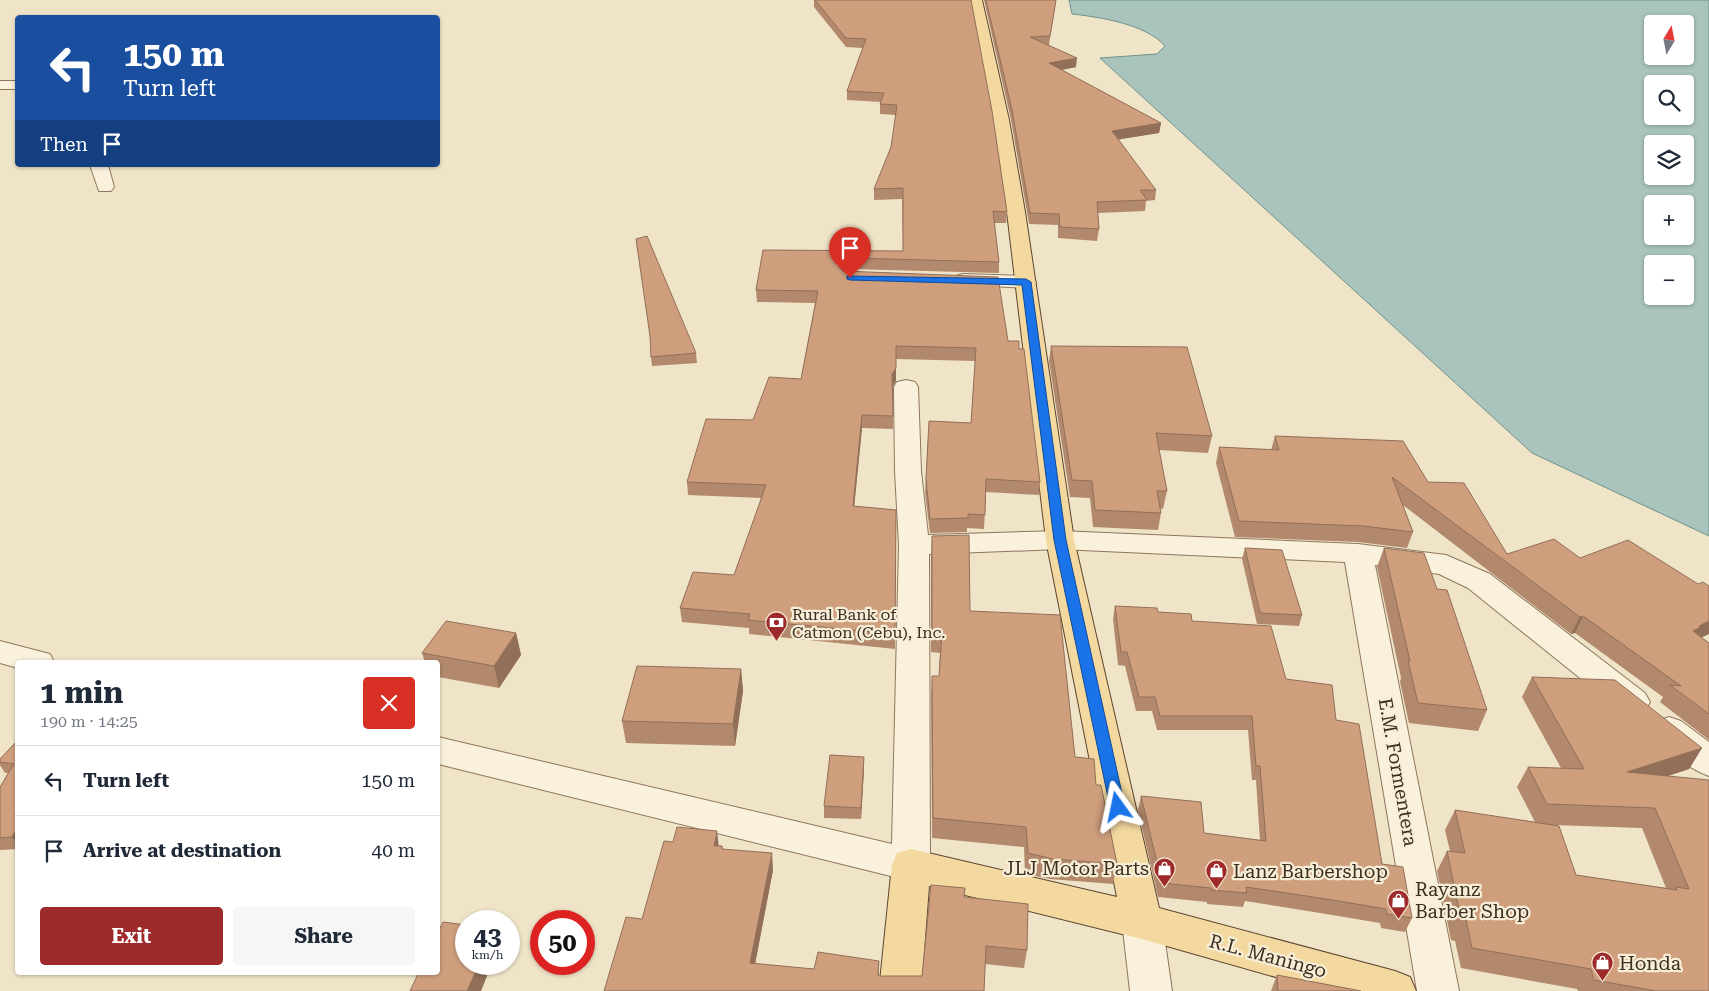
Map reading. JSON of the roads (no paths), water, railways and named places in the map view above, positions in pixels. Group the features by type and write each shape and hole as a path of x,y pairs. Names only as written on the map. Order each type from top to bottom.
{"main road":[{"path":"976,0 1001,120 1026,282 1060,540 1142,921"},
{"path":"900,991 911,865"},
{"name":"R.L. Maningo","path":"911,865 1142,921 1395,991"}],"street":[{"path":"0,84 15,85"},
{"path":"100,167 105,187"},
{"path":"948,280 1026,282"},
{"path":"440,751 911,865 914,545 908,471 906,387"},
{"path":"914,545 1060,540 1358,553 1446,565 1479,580 1709,762"},
{"name":"E.M. Formentera","path":"1358,553 1438,991"},
{"path":"0,652 30,660"},
{"path":"1142,921 1151,991"}],"water":[{"path":"1069,0 1709,0 1709,536 1532,453 1100,58 1157,54 1165,46 1157,38 1134,27 1095,17 1072,14"}],"place":[{"name":"Rural Bank of Catmon (Cebu), Inc.","path":"776,642"},
{"name":"JLJ Motor Parts","path":"1165,887"},
{"name":"Lanz Barbershop","path":"1217,890"},
{"name":"Rayanz Barber Shop","path":"1399,919"},
{"name":"Honda","path":"1603,982"}]}
